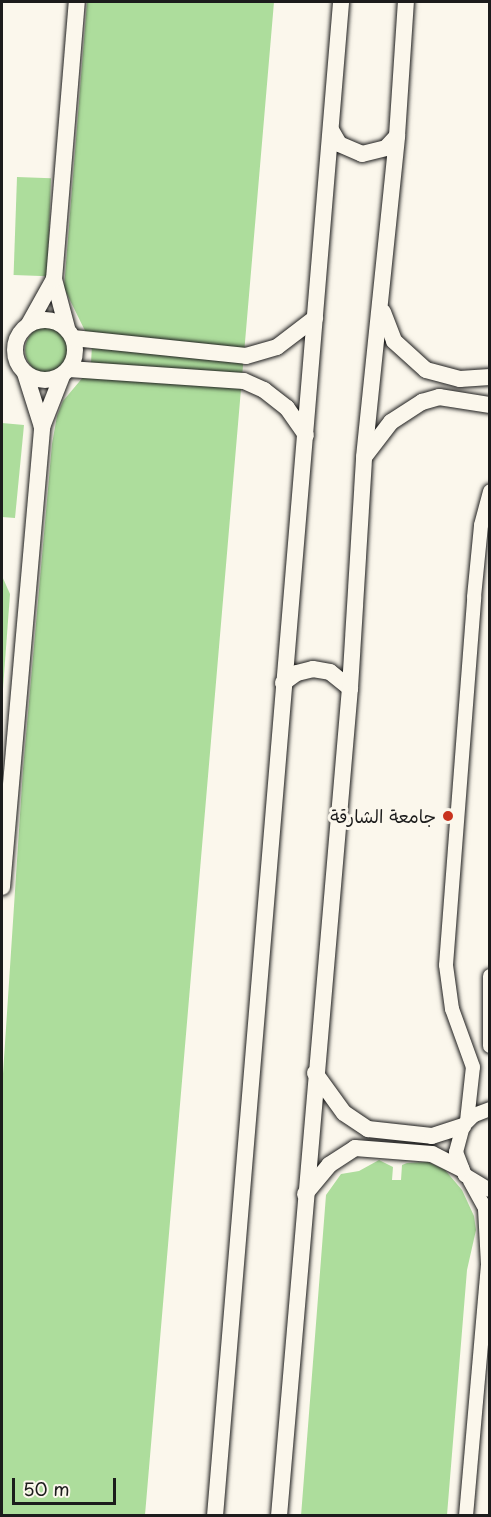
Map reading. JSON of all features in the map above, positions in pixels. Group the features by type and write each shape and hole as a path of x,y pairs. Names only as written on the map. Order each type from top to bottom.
{"street":[{"path":"2,887 42,428 75,354 54,279 77,2"},
{"path":"215,1515 283,683 342,2"},
{"path":"279,1515 304,1194 350,688 364,457 398,136 406,2"},
{"path":"331,130 346,149 362,154 386,148 398,136"},
{"path":"42,428 25,373 15,353 16,342 29,324 54,279"},
{"path":"381,302 387,328 403,352 439,376 475,380 489,377"},
{"path":"29,324 49,320 70,333 226,356 262,353 277,347 315,318"},
{"path":"224,378 226,356"},
{"path":"25,373 43,381 66,372 224,378 264,390 287,408 306,435"},
{"path":"439,376 439,397"},
{"path":"364,457 391,422 414,406 439,397 489,405"},
{"path":"466,1515 489,1264 485,1208 465,1175 456,1143 465,1123 473,1067 452,1009 446,966 474,597 484,553 489,490"},
{"path":"474,597 489,587"},
{"path":"283,683 297,673 313,669 330,672 350,688"},
{"path":"489,976 489,1046"},
{"path":"315,1073 356,1124 359,1136 355,1148"},
{"path":"304,1194 329,1165 355,1148 416,1143 442,1135 489,1109"},
{"path":"356,1124 416,1143 489,1190"}],"green space":[{"path":"87,2 274,2 145,1515 2,1516 2,1089 23,769 52,444 57,416 63,401 84,376 91,363 92,345 64,288"},
{"path":"17,177 51,178 48,276 14,275"},
{"path":"49,326 66,333 73,350 66,367 49,374 32,367 25,350 32,333"},
{"path":"2,423 24,425 15,518 2,517"},
{"path":"2,576 10,594 2,702"},
{"path":"379,1160 393,1167 392,1180 401,1180 402,1165 407,1163 428,1162 445,1170 462,1190 474,1216 476,1230 467,1270 447,1515 301,1516 326,1195 341,1174 359,1171"}],"place":[{"name":"جامعة الشارقة","path":"448,816"}]}
